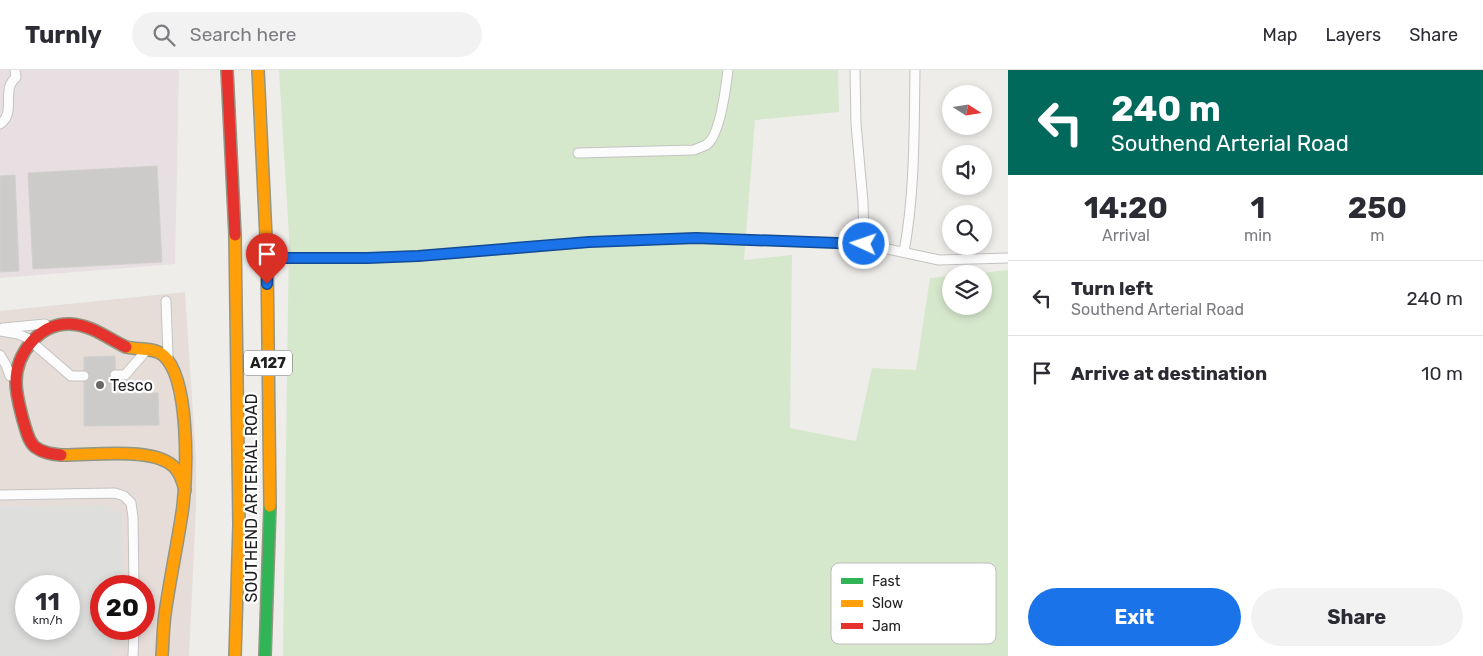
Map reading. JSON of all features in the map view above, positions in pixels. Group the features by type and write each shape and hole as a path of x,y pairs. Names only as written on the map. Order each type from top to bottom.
{"main road":[{"name":"SOUTHEND ARTERIAL ROAD","path":"227,70 235,234 239,525 235,656"},
{"name":"SOUTHEND ARTERIAL ROAD","path":"258,70 267,258 270,525 266,656"},
{"path":"162,656 165,615 185,490 186,442 182,405 176,375 168,358 161,353 147,349 129,348 89,328 61,324 49,328 38,335 22,356 15,388 27,434 33,445 48,454 57,455 136,453 158,457 178,470 185,490"}],"lane":[{"path":"0,124 7,118 8,90 16,76 15,70"},
{"path":"578,153 694,150 707,145 715,133 728,70"},
{"path":"855,70 856,124 863,202 864,244"},
{"path":"904,252 908,229 914,158 915,70"},
{"path":"267,258 416,256 589,242 696,238 864,244 939,260 1008,258"},
{"path":"166,301 168,358"},
{"path":"0,330 29,325 61,324"},
{"path":"0,330 18,334 32,342 71,376 84,376"},
{"path":"115,375 125,375 147,349"},
{"path":"0,355 15,388"},
{"path":"0,495 115,493 124,496 131,503 134,517 134,575"},
{"path":"133,656 134,640"}],"shaded area":[{"path":"0,70 179,70 175,264 0,278"},
{"path":"185,292 196,457 196,508 189,656 0,656 0,311"},
{"path":"110,505 110,511 122,511 123,575 90,575 90,640 112,640 112,656 0,656 0,506"}],"green space":[{"path":"279,70 838,70 839,112 755,120 744,260 792,255 790,428 856,441 872,368 916,370 930,278 942,277 942,315 992,315 992,272 1008,270 1008,656 283,656 289,237"}],"building":[{"path":"157,166 162,262 33,269 28,173"},
{"path":"15,175 19,271 0,272 0,176"},
{"name":"Tesco","path":"115,356 116,394 158,393 159,425 84,426 84,357"}],"traffic: fast":[{"path":"265,656 270,506"}],"traffic: slow":[{"path":"258,70 267,258 270,506"},
{"path":"235,235 239,525 235,656"},
{"path":"126,347 159,352 172,367 178,384 185,426 186,449 183,506 165,614 162,656"},
{"path":"61,455 122,453 154,457 167,462 176,469 181,476 185,490"}],"traffic: jam":[{"path":"227,70 235,235"},
{"path":"61,455 38,449 31,442 28,435 18,401 16,382 17,371 25,351 31,342 48,329 70,324 92,329 126,347"}],"place":[{"name":"Tesco","path":"100,385"}],"route":[{"path":"267,284 267,258 418,256 589,242 696,238 864,244"}]}
